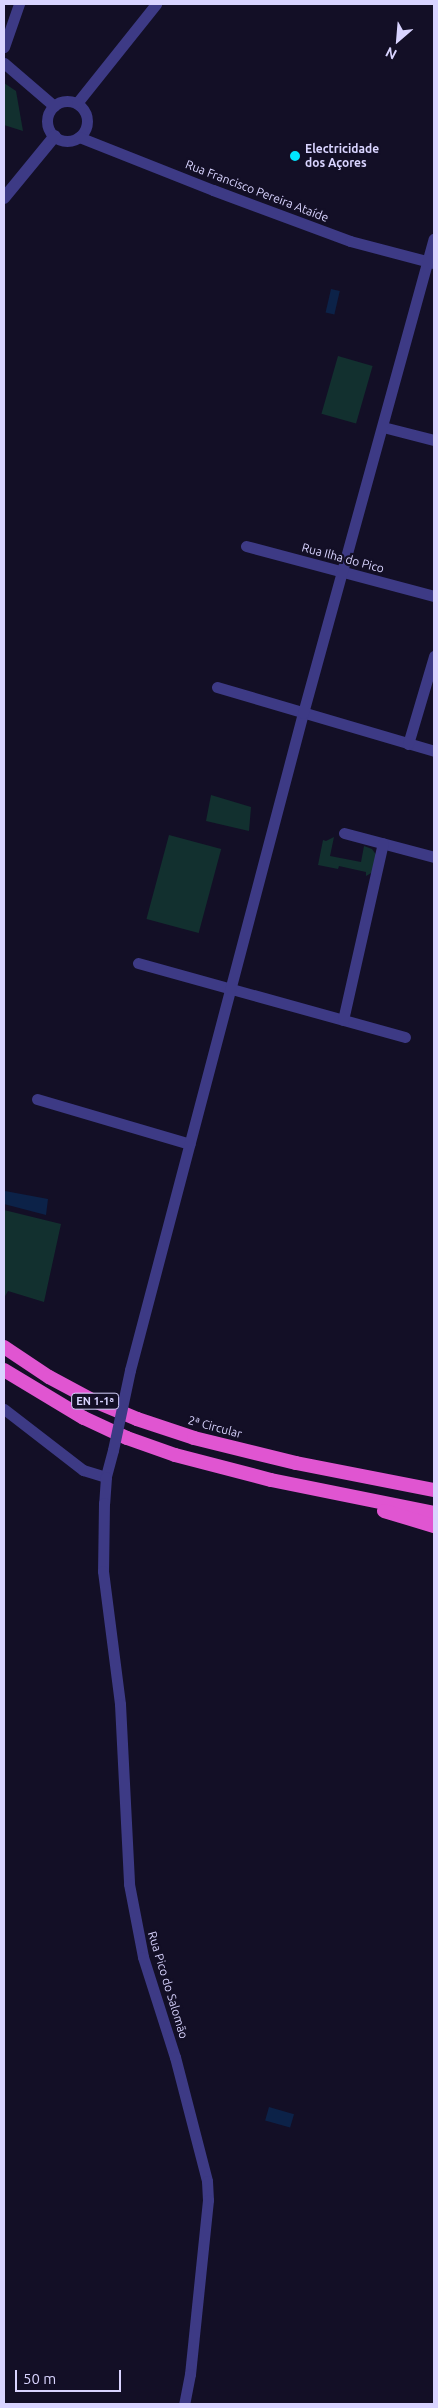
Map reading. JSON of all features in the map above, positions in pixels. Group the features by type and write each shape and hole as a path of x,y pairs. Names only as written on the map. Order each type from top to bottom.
{"highway":[{"name":"2ª Circular","path":"4,1347 66,1386 137,1419 212,1443 296,1463 434,1490"},
{"name":"EN 1-1ª","path":"4,1370 84,1418 127,1438 175,1455 306,1488 434,1513"},
{"path":"338,1470 366,1469 434,1483"},
{"path":"306,1488 434,1526"}],"street":[{"path":"4,47 19,4"},
{"path":"77,103 156,4"},
{"path":"4,63 54,106"},
{"path":"65,101 77,103 87,116 86,128 79,137 64,140 55,136 47,121 54,106 65,101"},
{"path":"4,198 55,136"},
{"name":"Rua Francisco Pereira Ataíde","path":"79,137 350,241 431,262"},
{"name":"Rua Pico do Salomão","path":"184,2404 190,2374 207,2214 207,2182 175,2056 143,1957 129,1884 120,1704 103,1571 106,1477 130,1370 303,713 431,262 434,239"},
{"path":"383,427 434,440"},
{"name":"Rua Ilha do Pico","path":"246,546 434,596"},
{"path":"408,744 432,671 434,656"},
{"path":"217,687 434,751"},
{"path":"344,833 434,857"},
{"path":"343,1020 383,843"},
{"path":"138,963 405,1037"},
{"path":"37,1099 190,1144"},
{"path":"4,1409 83,1470 106,1477"}],"green space":[{"path":"4,83 16,91 23,131 4,125"},
{"path":"338,356 373,366 356,424 321,414"},
{"path":"211,795 251,807 249,831 206,821"},
{"path":"169,835 221,849 199,933 146,919"},
{"path":"334,837 330,856 361,862 364,846 372,849 377,856 373,872 366,876 366,872 339,866 338,869 318,865 323,840 326,841"},
{"path":"4,1210 61,1224 44,1302 8,1291 4,1298"}],"water":[{"path":"331,289 340,291 334,314 326,312"},
{"path":"5,1191 48,1199 46,1215 4,1204"},
{"path":"269,2107 294,2114 290,2128 265,2120"}],"place":[{"name":"Electricidade dos Açores","path":"295,156"}]}
